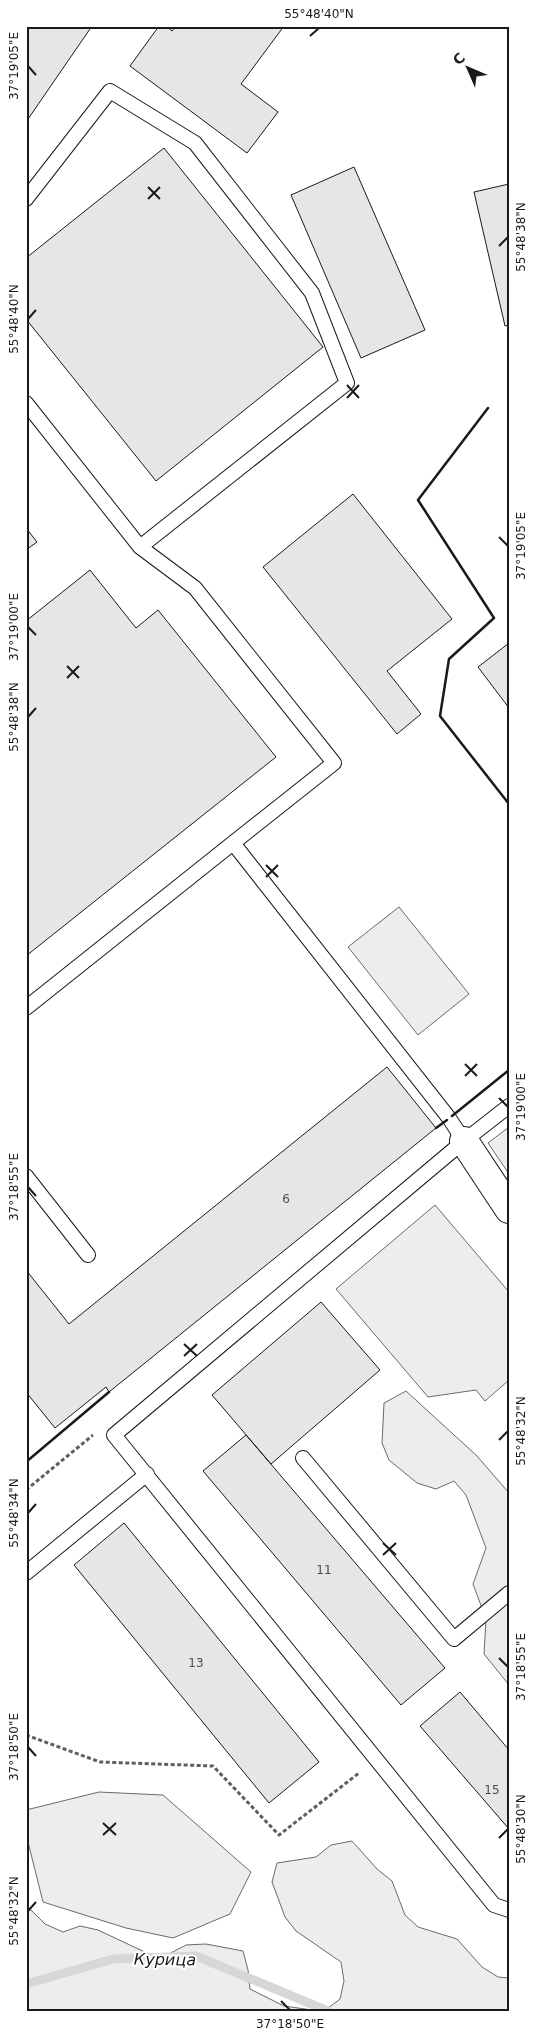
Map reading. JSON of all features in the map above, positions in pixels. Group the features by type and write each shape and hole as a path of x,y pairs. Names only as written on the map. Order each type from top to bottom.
{"street":[{"path":"464,1141 509,1209"}],"lane":[{"path":"26,199 110,91 196,143 312,293 347,383 140,547"},
{"path":"26,403 140,547 194,588 334,763 26,1008"},
{"path":"233,844 449,1118 464,1141"},
{"path":"509,1106 464,1141 114,1435 494,1905 509,1910"},
{"path":"26,1176 88,1255"},
{"path":"303,1458 454,1639 509,1593"},
{"path":"26,1573 147,1474"}],"path":[{"path":"26,1735 100,1762 213,1766 279,1835 377,1759"}],"shaded area":[{"path":"399,907 469,994 418,1035 348,947"},
{"path":"509,1127 509,1174 488,1143"},
{"path":"435,1205 509,1292 509,1380 485,1401 476,1390 428,1397 336,1289"},
{"path":"406,1391 477,1456 509,1493 509,1685 484,1654 486,1619 473,1584 486,1548 466,1495 454,1481 436,1489 417,1483 389,1460 382,1443 384,1403"},
{"path":"99,1792 163,1795 251,1872 230,1914 173,1938 126,1928 43,1902 26,1834 26,1810"},
{"path":"352,1841 377,1869 392,1881 405,1915 418,1927 457,1939 482,1967 498,1977 509,1978 509,2011 324,2011 340,1999 344,1981 341,1962 296,1931 285,1917 272,1882 277,1863 316,1857 331,1845"},
{"path":"26,1908 31,1910 45,1924 63,1932 80,1926 98,1930 149,1954 169,1954 186,1945 206,1944 243,1951 250,1989 284,2006 319,2011 26,2011"}],"building":[{"path":"26,26 92,26 26,122"},
{"path":"159,26 166,26 172,31 176,26 284,26 241,84 278,112 247,153 130,66"},
{"path":"164,148 323,347 156,481 26,319 26,258"},
{"path":"354,167 425,330 361,358 291,195"},
{"path":"509,184 509,325 505,326 474,192"},
{"path":"353,494 452,619 387,671 421,714 397,734 263,567"},
{"path":"26,528 37,542 26,550"},
{"path":"90,570 136,628 158,610 276,757 26,956 26,621"},
{"path":"509,643 509,708 478,667"},
{"path":"387,1067 436,1128 109,1392 106,1387 55,1428 26,1392 26,1270 69,1324"},
{"path":"321,1302 380,1370 271,1464 212,1395"},
{"path":"246,1435 445,1668 401,1705 203,1471"},
{"path":"124,1523 319,1762 269,1803 74,1565"},
{"path":"460,1692 509,1750 509,1829 420,1726"}],"waterway":[{"name":"Курица","path":"26,1984 113,1959 196,1956 328,2011"}],"wall":[{"path":"488,408 418,500 494,618 449,659 440,716 509,804"},
{"path":"452,1116 509,1070"},
{"path":"436,1128 447,1120"},
{"path":"26,1462 109,1392"}]}
